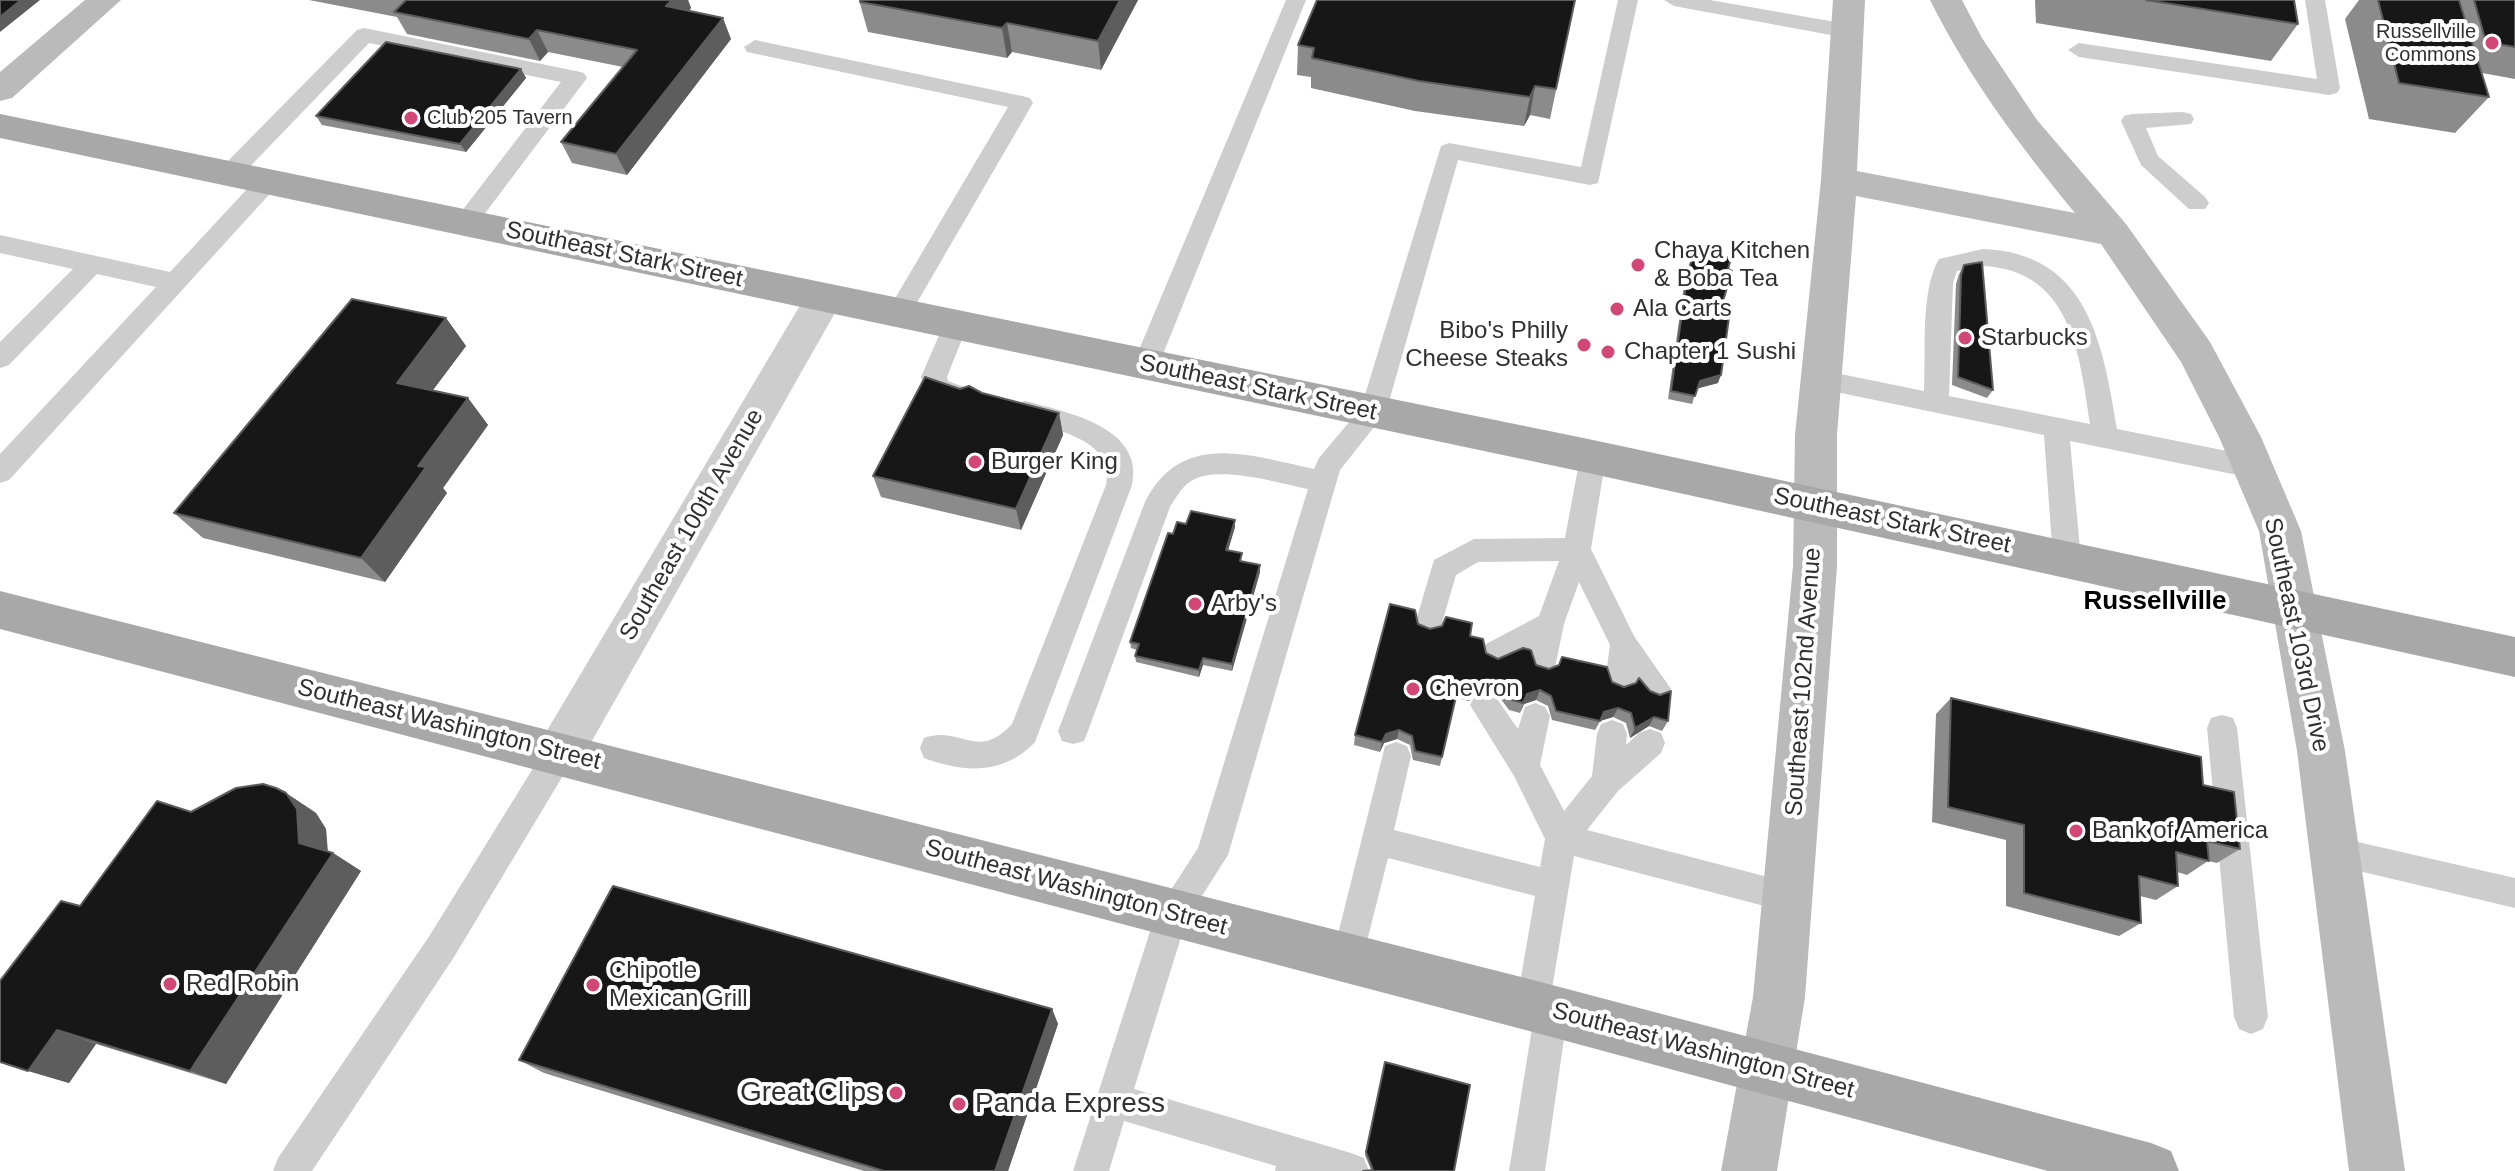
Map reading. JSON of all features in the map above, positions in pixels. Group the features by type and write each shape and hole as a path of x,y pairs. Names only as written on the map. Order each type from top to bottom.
{"main road":[{"path":"0,90 105,0"},
{"name":"Southeast 103rd Drive","path":"1946,0 1966,39 2025,128 2113,233 2196,353 2280,531 2336,852 2377,1171"},
{"name":"Southeast 102nd Avenue","path":"1749,1171 1779,997 1815,566 1821,380 1839,180 1848,15"},
{"name":"Southeast Stark Street","path":"0,126 1593,457 2515,657"},
{"path":"1839,180 2113,233"},
{"name":"Southeast Washington Street","path":"0,610 1542,1008 2151,1171"}],"street":[{"name":"Southeast 100th Avenue","path":"559,754 825,297"}],"lane":[{"path":"1146,364 1296,0"},
{"path":"1091,1171 1172,913 1212,855 1328,466 1373,412 1449,151 1590,177 1628,0"},
{"path":"1674,0 1848,15"},
{"path":"2079,50 2329,88 2315,0"},
{"path":"230,173 364,35 576,78 466,222"},
{"path":"755,47 1022,103 899,312"},
{"path":"2183,119 2132,121 2149,160 2197,203"},
{"path":"0,472 268,181"},
{"path":"0,244 175,282"},
{"path":"1936,403 1941,283 1947,265 1963,258 1985,256 2033,269 2051,281 2069,300 2087,337 2105,437"},
{"path":"0,358 92,264"},
{"path":"956,324 934,377 936,387 967,398"},
{"path":"1821,380 2252,467"},
{"path":"935,748 977,756 998,756 1014,746 1024,732 1115,500 1121,470 1110,448 1086,430 1004,406"},
{"path":"2056,427 2067,559"},
{"path":"1544,663 1550,624 1577,549 1593,457"},
{"path":"1073,731 1158,502 1178,475 1206,464 1252,467 1323,482"},
{"path":"1429,624 1444,568 1474,551 1577,549"},
{"path":"1577,549 1624,645 1656,689"},
{"path":"1496,653 1550,624"},
{"path":"1620,681 1624,645"},
{"path":"1485,705 1525,766 1561,838 1787,897"},
{"path":"1525,766 1535,716"},
{"path":"2222,728 2251,1017"},
{"path":"1607,781 1612,734"},
{"path":"1527,1171 1553,885 1561,838 1607,781 1650,743"},
{"path":"291,1171 442,946 559,754"},
{"path":"1348,958 1396,756"},
{"path":"1376,840 1553,885"},
{"path":"2336,852 2515,893"},
{"path":"1113,1100 1295,1163 1351,1171"}],"building":[{"path":"0,0 21,0 0,17"},
{"path":"406,0 672,0 666,6 723,18 616,154 561,142 637,50 537,30 529,39 394,12"},
{"path":"861,0 1120,0 1098,41 1007,23 1002,28"},
{"path":"1317,0 1575,0 1556,89 1535,86 1530,97 1419,81 1312,58 1314,48 1298,45"},
{"path":"2146,0 2294,0 2298,24"},
{"path":"2378,0 2459,0 2489,97 2399,83"},
{"path":"2474,0 2515,0 2515,47 2486,42"},
{"path":"386,42 521,69 460,144 316,116"},
{"path":"1696,249 1731,258 1728,269 1732,271 1721,308 1730,310 1721,375 1700,381 1695,396 1671,391 1688,270"},
{"path":"1982,262 1993,390 1958,377 1961,275 1964,265"},
{"path":"352,299 446,318 397,383 468,398 418,466 426,467 361,558 174,513"},
{"name":"Burger King","path":"925,377 960,389 969,386 982,393 1059,413 1016,509 873,476"},
{"name":"Arby's","path":"1191,511 1235,520 1226,550 1242,553 1240,561 1260,565 1232,664 1203,658 1199,670 1135,656 1139,644 1130,642 1168,533 1173,534 1177,522 1186,524"},
{"path":"1390,604 1415,610 1418,624 1430,629 1442,626 1446,617 1472,623 1470,636 1483,639 1486,653 1498,659 1523,648 1531,650 1536,665 1549,669 1559,665 1562,657 1607,667 1612,682 1624,687 1636,683 1639,678 1650,691 1660,695 1671,691 1668,721 1654,717 1635,728 1631,713 1618,708 1604,712 1600,721 1556,711 1551,696 1540,690 1527,694 1523,703 1512,700 1501,684 1487,679 1477,683 1472,691 1458,688 1442,757 1415,751 1412,736 1399,730 1386,734 1382,742 1355,735"},
{"name":"Bank of America","path":"1951,698 2201,757 2203,785 2234,792 2240,849 2207,841 2209,861 2176,852 2178,886 2139,876 2141,923 2024,893 2024,825 1948,807"},
{"name":"Red Robin","path":"263,784 286,793 297,809 299,843 333,853 190,1071 57,1030 28,1071 0,1062 0,981 61,901 80,906 157,801 191,812 236,788"},
{"path":"613,886 1052,1009 995,1171 884,1171 519,1060"},
{"path":"1385,1062 1470,1085 1454,1171 1363,1171 1373,1170 1366,1152"}],"place":[{"name":"Russellville Commons","path":"2492,43"},
{"name":"Club 205 Tavern","path":"411,118"},
{"name":"Chaya Kitchen & Boba Tea","path":"1638,265"},
{"name":"Ala Carts","path":"1617,309"},
{"name":"Starbucks","path":"1965,338"},
{"name":"Bibo's Philly Cheese Steaks","path":"1584,345"},
{"name":"Chapter 1 Sushi","path":"1608,352"},
{"name":"Burger King","path":"975,462"},
{"name":"Arby's","path":"1195,604"},
{"name":"Chevron","path":"1413,689"},
{"name":"Bank of America","path":"2076,831"},
{"name":"Red Robin","path":"170,984"},
{"name":"Chipotle Mexican Grill","path":"593,985"},
{"name":"Great Clips","path":"896,1093"},
{"name":"Panda Express","path":"959,1104"}],"district":[{"name":"Russellville","path":"2155,602"}]}
